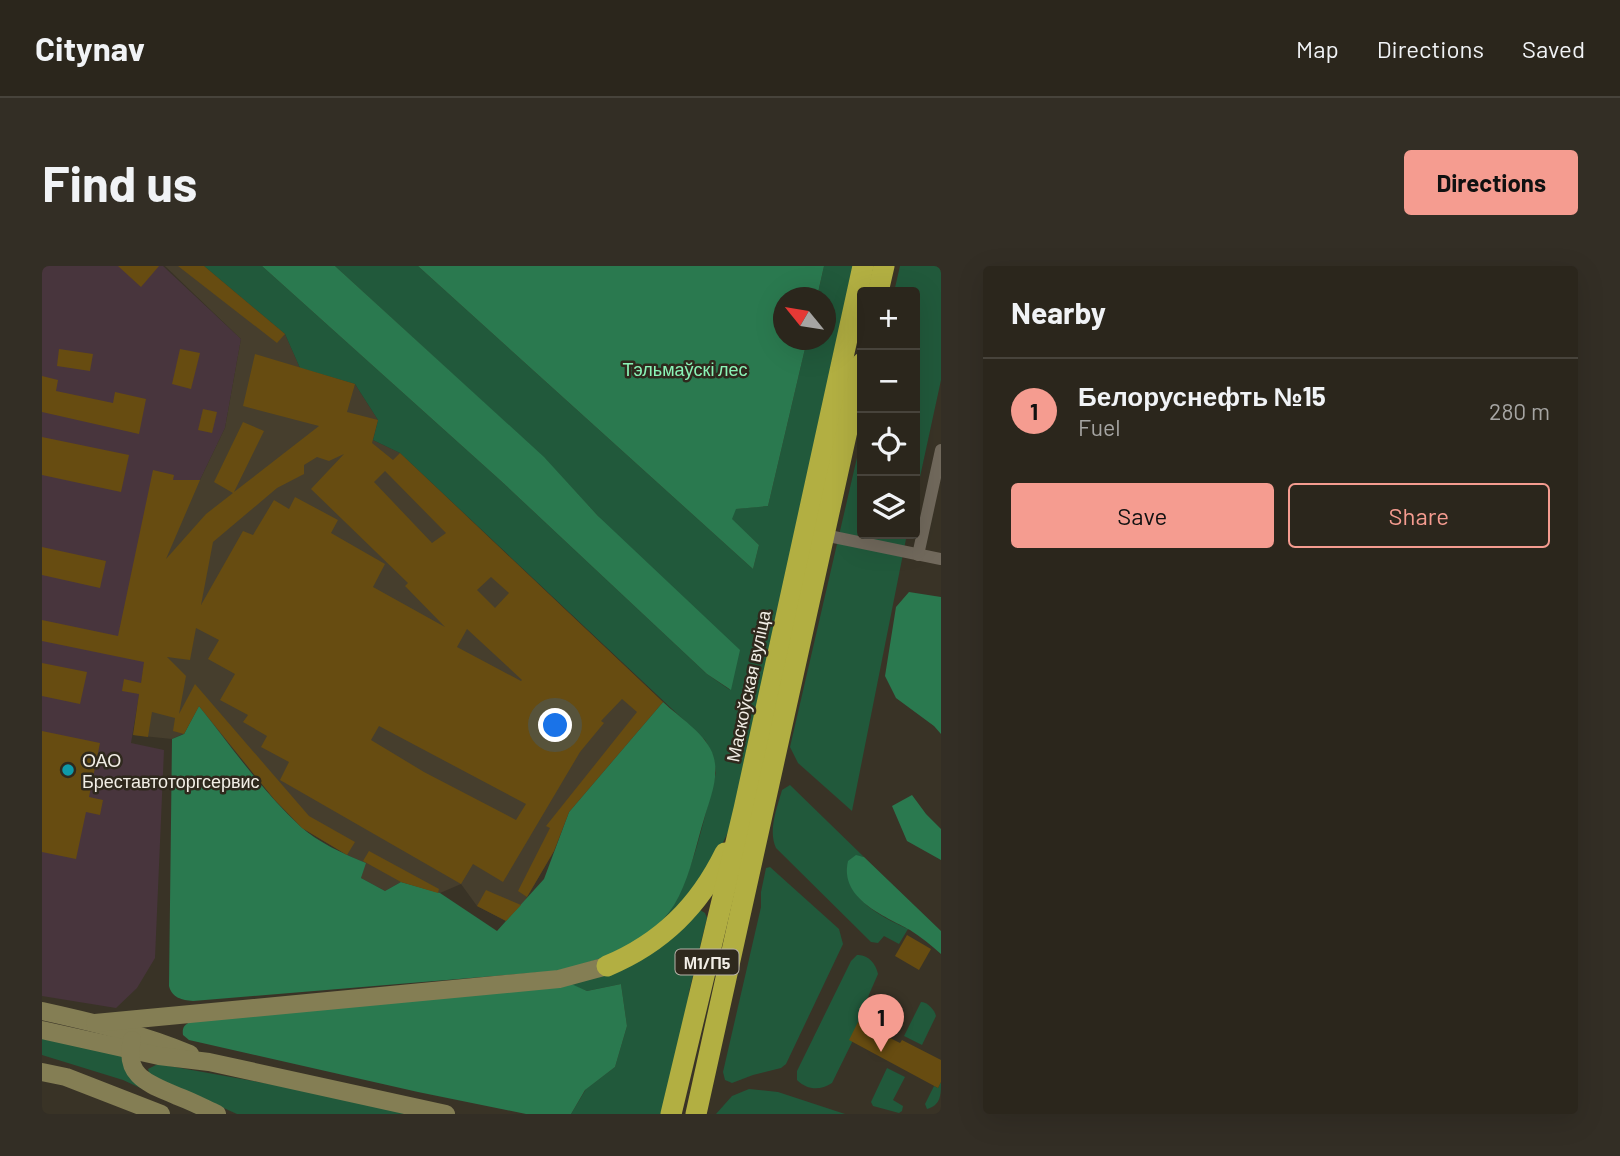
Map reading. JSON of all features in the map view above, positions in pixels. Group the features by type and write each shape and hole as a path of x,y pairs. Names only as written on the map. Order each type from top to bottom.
{"highway":[{"name":"Маскоўская вуліца","path":"696,1114 815,533 863,266"},
{"path":"879,287 884,266"},
{"name":"Маскоўская вуліца","path":"671,1114 744,809 857,381"},
{"path":"607,966 650,944 690,911 719,866 744,809"}],"main road":[{"path":"95,1023 559,979 607,966"},
{"path":"42,1012 95,1023 132,1042"},
{"path":"42,1030 132,1042 209,1062 446,1114"},
{"path":"132,1042 133,1068 142,1080 217,1114"},
{"path":"42,1072 66,1077 161,1114"}],"street":[{"path":"918,555 941,450"},
{"path":"815,533 941,559"}],"shaded area":[{"path":"42,266 163,266 241,339 225,428 200,480 182,480 144,666 131,743 164,750 155,958 137,988 116,1008 42,996"},
{"path":"165,266 204,266 285,334 300,368 355,384 378,420 373,440 400,453 663,702 569,812 554,851 523,904 506,921 477,906 461,884 440,893 401,882 385,891 361,878 365,863 302,828 274,799 199,707 183,734 172,739 133,735 181,480 200,480 225,428 241,339"}],"green space":[{"path":"204,266 262,266 500,480 707,674 730,690 598,516 543,457 335,266 418,266 753,569 759,545 731,519 735,509 768,506 805,350 836,350 836,287 819,287 824,266 857,266 732,824 707,875 658,928 688,873 716,773 713,755 705,740 400,453 373,440 378,420 355,384 300,368 285,334"},
{"path":"262,266 335,266 544,457 598,516 740,650 731,690 707,674 500,480"},
{"name":"Тэльмаўскі лес","path":"418,266 824,266 819,287 773,287 773,350 805,350 768,506 736,509 732,519 759,545 753,569"},
{"path":"900,266 941,266 941,380 920,477 920,287 895,287"},
{"path":"857,458 857,539 906,539 852,811 798,763 790,747"},
{"path":"909,592 941,597 941,734 896,698 885,676 896,607"},
{"path":"663,702 697,731 708,745 714,760 715,777 690,868 679,896 657,926 626,947 610,955 556,971 193,1001 178,998 170,990 172,739 184,734 199,706 260,783 300,826 340,852 366,863 361,878 385,891 401,882 440,893 497,931 544,879 569,812"},
{"path":"790,785 864,857 860,856 847,867 853,889 859,898 877,913 908,929 899,944 884,936 878,943 871,942 776,848 774,819 782,790"},
{"path":"912,795 941,829 941,860 907,841 892,806"},
{"path":"856,855 864,857 941,931 941,954 918,935 877,912 857,896 850,886 847,874 848,861"},
{"path":"770,867 839,929 843,944 786,1064 781,1068 732,1083 725,1080 723,1072 761,907 766,868"},
{"path":"700,910 707,918 689,992 684,1033 664,1114 571,1114 586,1089 615,1067 627,1026 621,984 587,991 568,984"},
{"path":"857,955 871,960 878,974 864,1006 863,1020 832,1083 818,1088 809,1087 797,1080 797,1071 851,961"},
{"path":"569,983 587,991 621,984 627,1026 615,1067 585,1090 571,1114 526,1114 189,1040 183,1035 184,1027 190,1022"},
{"path":"921,1002 926,1003 936,1016 922,1045 904,1036"},
{"path":"42,1030 117,1047 197,1114 123,1080 42,1055"},
{"path":"158,1064 428,1114 237,1114 150,1075 148,1069"},
{"path":"887,1068 905,1077 893,1100 903,1106 899,1113 873,1106 871,1102"},
{"path":"941,1082 938,1102 927,1109 925,1104 934,1086 938,1088"},
{"path":"749,1089 778,1092 845,1114 716,1114 732,1096"}],"building":[{"path":"118,266 159,266 141,287"},
{"path":"178,266 204,266 285,334 277,343"},
{"path":"59,349 93,354 90,371 57,366"},
{"path":"180,349 200,353 191,389 172,384"},
{"path":"255,354 355,384 347,412 378,420 372,443 393,460 400,453 663,702 569,812 554,851 527,897 518,891 550,828 546,826 637,712 622,699 601,721 604,723 580,752 503,882 473,864 461,884 280,780 289,762 261,747 267,736 243,722 248,715 220,700 235,674 208,659 219,640 196,628 190,660 167,657 186,676 179,714 195,684 309,816 355,842 347,855 302,828 274,799 199,706 184,734 173,731 175,718 152,712 148,737 133,735 139,694 122,691 124,679 141,683 144,662 42,641 42,620 118,636 153,470 174,475 173,480 200,480 166,559 206,514 233,493 214,482 243,422 264,431 234,492 319,426 243,406","holes":["344,454 311,489 408,583 405,586 445,627 373,587 385,564 331,533 338,520 295,497 289,509 274,500 253,535 243,531 201,605 213,542 277,488 304,474 304,465 317,457 329,461","385,471 446,533 432,543 374,482","491,577 509,593 495,608 477,590","467,629 522,680 457,647","379,726 526,804 516,820 424,772 371,740"]},
{"path":"42,376 58,380 56,391 113,403 115,392 146,399 139,434 42,412"},
{"path":"203,409 217,412 212,433 198,430"},
{"path":"42,437 129,455 121,492 42,475"},
{"path":"42,547 106,561 100,588 42,575"},
{"path":"42,663 87,672 80,704 42,696"},
{"name":"ОАО Бреставтоторгсервис","path":"42,731 100,743 89,797 103,800 100,815 86,812 76,859 42,852"},
{"path":"369,851 439,889 438,893 401,882 363,861"},
{"path":"486,890 521,905 506,921 477,906"},
{"path":"907,935 931,949 919,970 895,956"},
{"path":"858,1022 941,1060 941,1082 938,1088 849,1040"}],"place":[{"name":"ОАО Бреставтоторгсервис","path":"68,770"},
{"name":"Белоруснефть №15","path":"881,1052"}]}
